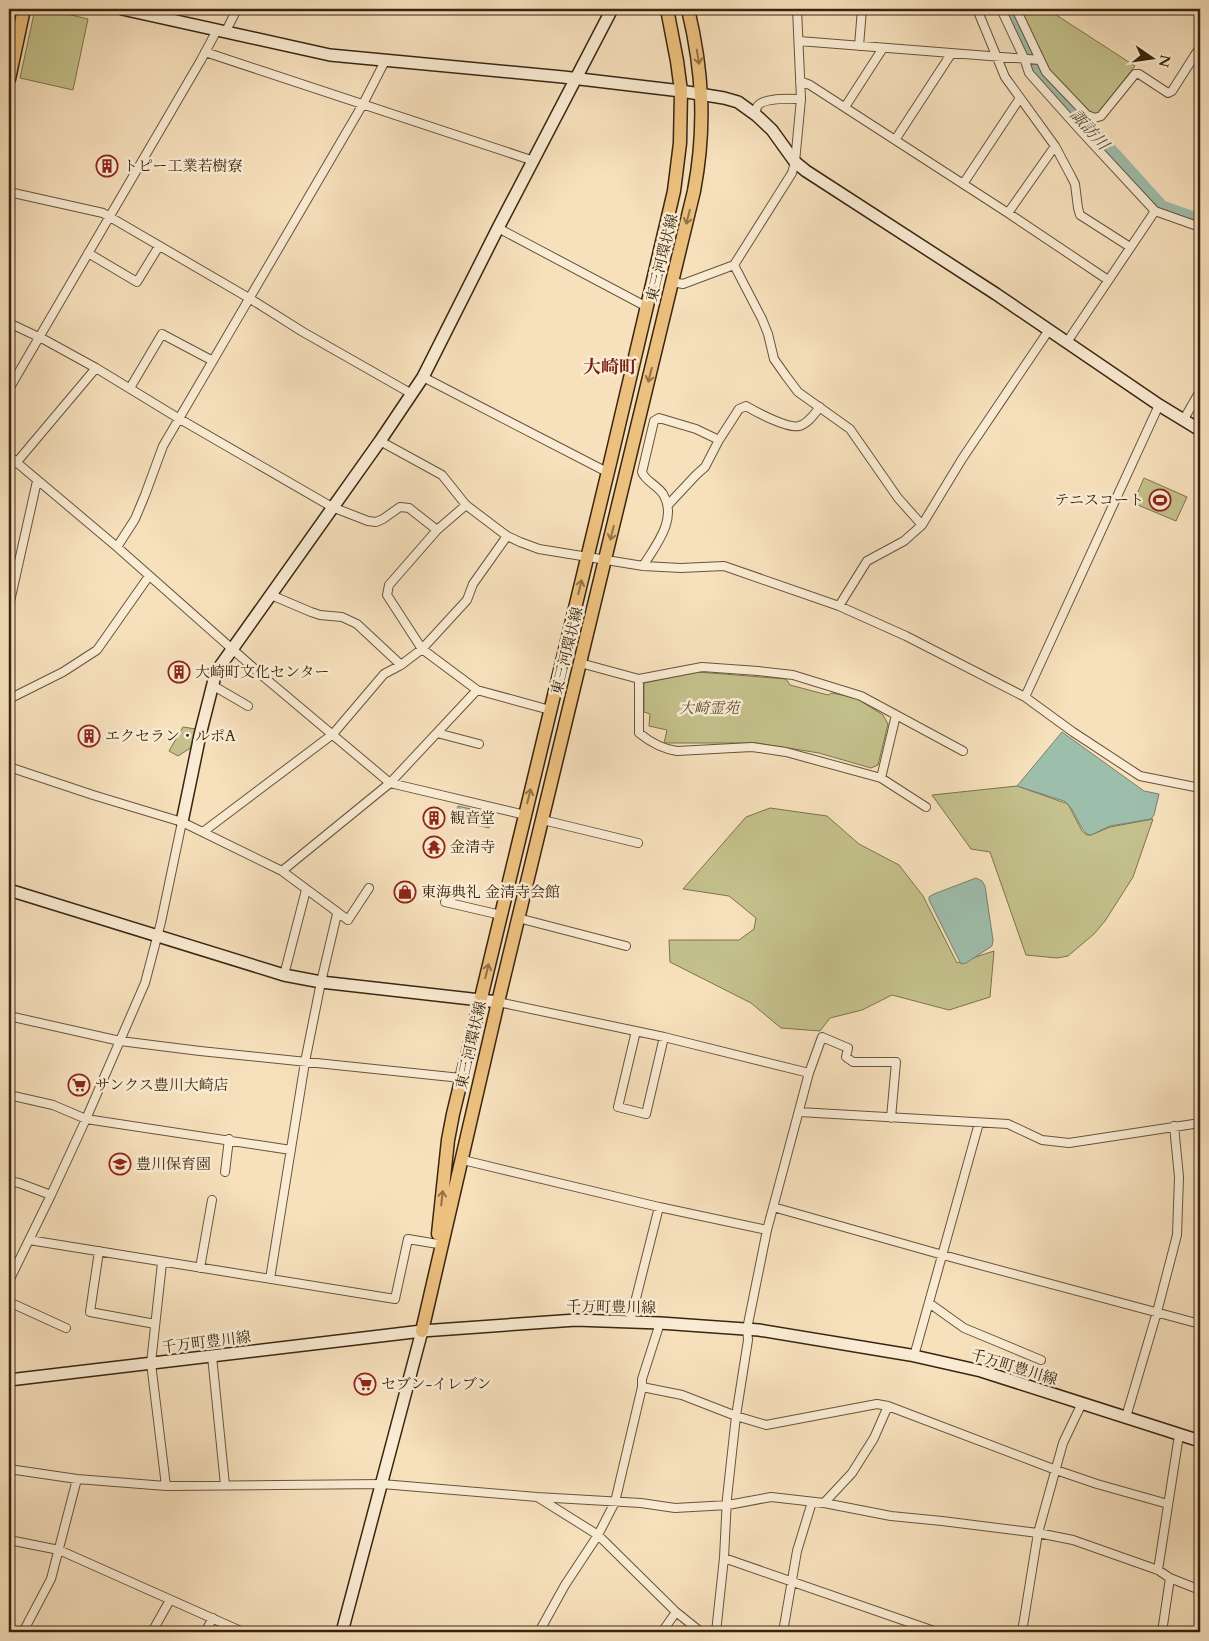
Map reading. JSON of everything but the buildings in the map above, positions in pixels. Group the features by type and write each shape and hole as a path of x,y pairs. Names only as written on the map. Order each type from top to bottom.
{"main road":[{"path":"9,79 24,9"},
{"name":"東三河環状線","path":"430,1299 438,1244 448,1140 461,1078 674,192 680,143 681,91 667,9"},
{"name":"東三河環状線","path":"422,1331 518,918 694,191 700,158 702,94 699,63 688,9"}],"street":[{"path":"122,9 330,55 681,91 738,102 772,130 795,162 806,171 996,294 1200,430"},
{"path":"9,389 205,52 238,9"},
{"path":"9,1281 11,1268 29,1240 51,1195 145,983 216,672 380,441 423,377 612,9"},
{"path":"672,282 683,284 734,264 792,173 795,162 801,99 796,9"},
{"path":"859,46 862,9"},
{"path":"977,9 1006,78 1055,146 1075,184 1080,214 1130,248"},
{"path":"1001,9 1024,58 1028,73 1155,211 1200,227"},
{"path":"1016,9 1046,72 1087,115 1095,118 1101,116 1134,74 1139,74 1168,93 1172,91 1200,47"},
{"path":"798,41 1040,60"},
{"path":"845,108 883,48"},
{"path":"205,52 534,160"},
{"path":"895,140 951,54"},
{"path":"117,547 135,518 163,446 178,418 363,104 385,61"},
{"path":"800,81 810,85 1108,280"},
{"path":"963,184 1020,98"},
{"path":"756,115 757,107 761,102 801,99"},
{"path":"1008,213 1055,146"},
{"path":"9,192 103,213 249,298 303,332 412,394"},
{"path":"1067,342 1155,211"},
{"path":"498,228 647,306"},
{"path":"88,253 137,282 159,246"},
{"path":"734,264 762,319 774,359 798,392 850,429 898,498 922,525"},
{"path":"9,323 96,368 332,507 376,522 400,507 409,508 437,530"},
{"path":"839,606 867,561 904,541 922,525 962,459 1049,330"},
{"path":"130,388 162,334 213,361"},
{"path":"16,462 96,368"},
{"path":"423,377 607,472"},
{"path":"1184,419 1200,391"},
{"path":"1025,698 1160,405"},
{"path":"668,505 705,467 738,409 746,406 768,418 794,426 801,426 820,407"},
{"path":"644,566 666,524 668,505 659,490 644,478 642,472 654,420 659,418 696,429 719,440"},
{"path":"380,441 442,475 466,505 507,536 540,548 644,566 682,568 724,566 839,606 906,636 1025,698 1140,776 1200,788"},
{"path":"9,456 390,783 525,815"},
{"path":"9,606 37,481"},
{"path":"466,505 437,530 389,585 387,595 422,649 477,690 550,710"},
{"path":"204,832 333,734 384,674 401,665 422,649 466,600 473,584 507,536"},
{"path":"9,699 63,672 96,650 150,576"},
{"path":"271,594 311,612 342,618 357,624 401,665"},
{"path":"580,663 639,679 702,667 793,675 861,696 963,751"},
{"path":"639,679 640,733 649,741 669,750 752,747 786,752 880,778 926,806"},
{"path":"212,686 248,706"},
{"path":"282,871 390,783 477,690"},
{"path":"880,778 896,715"},
{"path":"437,733 479,744"},
{"path":"9,767 182,822 282,871 348,920 369,888"},
{"path":"543,820 638,843"},
{"path":"9,890 284,975 321,982 498,1002 664,1037 809,1074"},
{"path":"284,975 306,890"},
{"path":"445,902 500,916"},
{"path":"270,1279 304,1062 338,914"},
{"path":"518,918 626,946"},
{"path":"9,1016 120,1041 461,1078"},
{"path":"636,1031 618,1107 646,1114 664,1037"},
{"path":"716,1632 736,1416 748,1340 747,1329 767,1230 809,1074 822,1037 848,1048 846,1057 853,1062 896,1062 891,1118"},
{"path":"9,1095 53,1104 86,1118 290,1150"},
{"path":"799,1112 1008,1124 1042,1140 1069,1143 1200,1123"},
{"path":"914,1356 979,1122"},
{"path":"1126,1417 1157,1312 1177,1235 1179,1177 1174,1126"},
{"path":"225,1172 229,1140"},
{"path":"463,1160 659,1207 767,1230"},
{"path":"9,1181 51,1195"},
{"path":"200,1268 212,1200"},
{"path":"630,1322 659,1207"},
{"path":"773,1207 1200,1324"},
{"path":"29,1240 162,1263 395,1299 408,1239 438,1244"},
{"path":"99,1251 90,1312 155,1324"},
{"path":"162,1263 151,1363 166,1486"},
{"path":"9,1302 66,1328"},
{"path":"929,1303 964,1328 1041,1360"},
{"name":"千万町豊川線","path":"9,1380 422,1331 576,1320 660,1323 747,1329 914,1356 981,1371 1200,1441"},
{"path":"539,1632 565,1585 598,1535 615,1502 642,1387 642,1379 660,1323"},
{"path":"342,1632 422,1331"},
{"path":"212,1356 225,1485"},
{"path":"642,1387 682,1395 736,1416 766,1425 878,1404 888,1406 1056,1470 1168,1504"},
{"path":"1022,1632 1038,1533 1063,1442 1082,1403"},
{"path":"824,1503 852,1473 874,1438 888,1406"},
{"path":"1158,1570 1179,1435"},
{"path":"9,1469 77,1479 166,1486 382,1484 537,1497 641,1503 675,1508 728,1505 771,1497 824,1503 891,1516 1038,1533 1073,1540 1158,1570 1170,1578 1200,1590"},
{"path":"24,1632 51,1579 77,1479"},
{"path":"537,1497 598,1535 676,1612 702,1632"},
{"path":"783,1632 797,1551 812,1502"},
{"path":"9,1540 59,1550 243,1632"},
{"path":"724,1558 938,1632"},
{"path":"1162,1632 1170,1578"},
{"path":"152,1632 170,1600"},
{"path":"662,1632 676,1612"},
{"path":"205,1632 213,1618"}],"green space":[{"path":"35,9 46,9 88,19 73,90 20,78"},
{"path":"1018,9 1047,9 1135,66 1098,113 1094,115 1087,112 1047,69"},
{"name":"テニスコート","path":"1144,478 1187,497 1176,521 1133,503"},
{"name":"大崎霊苑","path":"698,672 786,679 790,685 828,695 832,693 856,698 883,715 888,724 878,765 871,768 819,753 757,743 664,743 667,730 649,726 650,714 644,712 644,683"},
{"path":"183,727 196,729 192,747 178,756 169,751"},
{"path":"1017,786 1068,804 1082,831 1087,835 1110,827 1153,819 1133,877 1105,921 1094,934 1068,956 1057,958 1026,955 990,852 971,849 932,795"},
{"path":"770,808 827,816 859,844 899,865 923,896 957,963 994,951 990,997 949,1010 892,995 862,1010 830,1018 820,1031 781,1028 751,1003 670,962 669,940 739,940 754,929 756,918 729,896 683,889 746,817"}],"shaded area":[{"path":"1062,732 1144,791 1159,794 1154,815 1151,819 1110,826 1091,835 1087,834 1071,808 1064,801 1017,786"},
{"path":"458,806 493,814 489,828 454,820"},
{"path":"976,878 982,881 985,886 993,940 992,946 966,963 961,964 929,897"}],"waterway":[{"path":"9,17 10,9"},
{"name":"諏訪川","path":"1009,9 1040,74 1161,208 1200,222"}],"place":[{"name":"トピー工業若樹寮","path":"107,166"},
{"name":"テニスコート","path":"1160,500"},
{"name":"大崎町文化センター","path":"179,672"},
{"name":"エクセラン・ルポA","path":"89,736"},
{"name":"観音堂","path":"434,818"},
{"name":"金清寺","path":"434,847"},
{"name":"東海典礼 金清寺会館","path":"405,892"},
{"name":"サンクス豊川大崎店","path":"79,1085"},
{"name":"豊川保育園","path":"120,1164"},
{"name":"セブン-イレブン","path":"365,1384"}],"district":[{"name":"大崎町","path":"610,367"}]}
